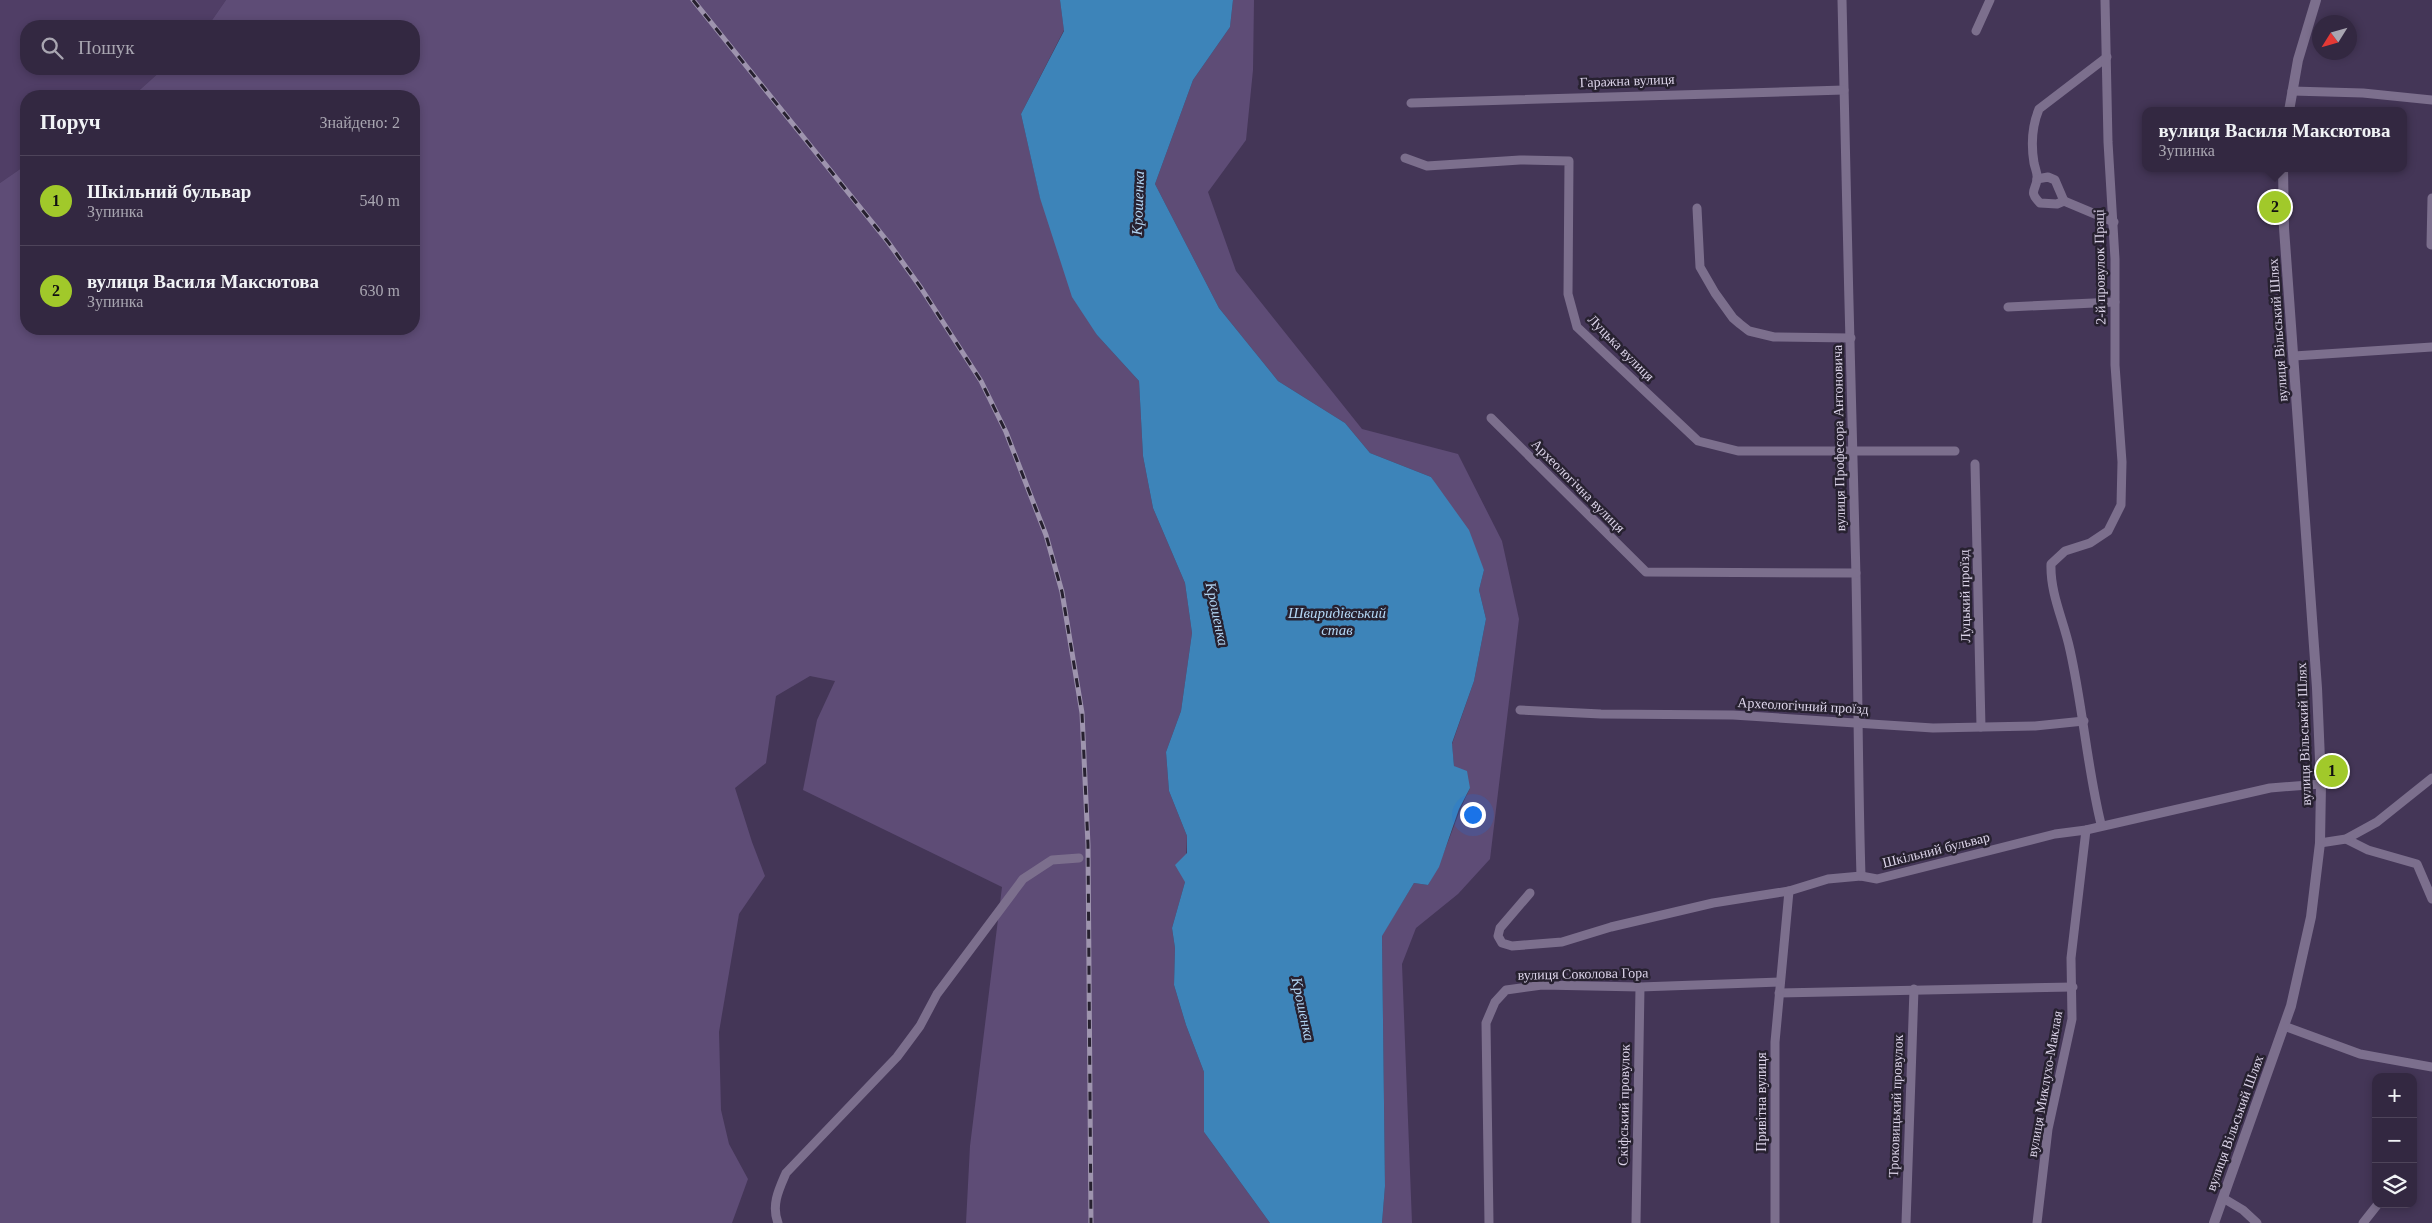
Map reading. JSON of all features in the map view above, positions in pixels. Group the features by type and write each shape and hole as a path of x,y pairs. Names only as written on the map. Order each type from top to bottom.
{"street":[{"name":"вулиця Професора Антоновича","path":"1842,0 1851,338 1861,876"},
{"path":"1976,31 1990,0"},
{"name":"2-й провулок Праці","path":"2084,721 2070,648 2050,580 2051,564 2065,551 2090,543 2108,531 2121,505 2122,471 2115,365 2114,222 2108,142 2105,0"},
{"path":"2290,107 2307,27 2316,0"},
{"path":"2107,57 2039,109 2035,118 2032,140 2037,179 2033,189 2034,198 2040,204 2057,204 2064,201 2114,222"},
{"name":"Гаражна вулиця","path":"1411,103 1844,90"},
{"path":"2292,91 2363,93 2432,100"},
{"name":"Луцька вулиця","path":"1405,158 1427,166 1520,160 1569,161 1568,294 1577,327 1698,441 1738,451 1955,451"},
{"name":"вулиця Вільський Шлях","path":"2214,1223 2284,1026 2304,953 2320,843 2321,784 2317,688 2284,228 2283,172"},
{"path":"2037,179 2048,177 2056,180 2064,201"},
{"path":"2431,245 2432,198"},
{"path":"1697,208 1700,267 1714,293 1732,318 1749,331 1774,337 1851,338"},
{"path":"2008,308 2115,302"},
{"path":"2294,356 2432,347"},
{"name":"Археологічна вулиця","path":"1491,418 1646,572 1856,573"},
{"name":"Луцький проїзд","path":"1975,464 1981,727"},
{"name":"Археологічний проїзд","path":"1520,710 1601,714 1733,715 1933,728 2034,726 2084,721"},
{"path":"2084,721 2093,789 2101,824"},
{"path":"2320,843 2346,838 2377,822 2432,778"},
{"name":"Шкільний бульвар","path":"1530,893 1500,928 1498,936 1502,943 1512,946 1562,942 1611,927 1713,903 1789,891 1828,879 1861,876 1877,879 2055,834 2086,830 2101,824 2270,788 2321,784"},
{"name":"вулиця Миклухо-Маклая","path":"2037,1223 2048,1128 2072,1019 2073,987 2070,958 2086,830"},
{"path":"2346,838 2368,850 2417,864 2432,899"},
{"path":"778,1223 774,1213 778,1191 786,1173 897,1057 920,1026 937,994 1023,879 1052,860 1079,858"},
{"path":"1780,982 1789,891"},
{"name":"вулиця Соколова Гора","path":"1489,1223 1486,1023 1495,1002 1506,990 1518,987 1640,987 1780,982"},
{"name":"Привітна вулиця","path":"1774,1223 1775,1042 1780,982"},
{"name":"Скіфський провулок","path":"1636,1223 1640,987"},
{"path":"1779,993 2073,987"},
{"name":"Троковицький провулок","path":"1906,1223 1914,990"},
{"path":"2284,1026 2360,1054 2432,1067"},
{"path":"2223,1198 2242,1210 2257,1223"},
{"path":"2363,1223 2375,1208"}],"shaded area":[{"path":"0,0 226,0 212,20 20,20 20,75 156,75 140,90 20,90 20,169 0,183"},
{"path":"226,0 1060,0 1064,30 1021,114 1040,197 1097,335 1139,381 1143,456 1153,508 1185,583 1192,633 1181,711 1166,752 1169,791 1187,836 1185,882 1172,928 1175,948 1174,985 1186,1025 1204,1072 1204,1132 1270,1223 966,1223 970,1146 1002,887 803,790 817,720 835,681 810,676 776,696 766,763 735,788 765,876 739,914 719,1032 721,1110 729,1144 748,1179 732,1223 0,1223 0,183 20,169 20,335 420,335 420,90 140,90 156,75 420,75 420,20 212,20"},
{"path":"1233,0 1254,0 1253,70 1246,140 1208,192 1236,271 1362,429 1458,454 1502,541 1519,619 1490,859 1458,894 1416,928 1402,964 1412,1223 1382,1223 1385,1186 1382,935 1414,883 1428,885 1440,862 1470,788 1454,766 1452,744 1474,681 1486,619 1479,590 1484,570 1431,477 1370,453 1345,423 1278,381 1219,308 1155,184 1193,80 1230,27"}],"water":[{"name":"Швиридівський став","path":"1060,0 1233,0 1230,27 1193,80 1155,184 1219,308 1278,381 1345,423 1370,453 1431,477 1469,530 1484,570 1479,590 1486,619 1474,681 1452,743 1454,766 1467,771 1470,788 1459,809 1439,867 1428,885 1414,883 1382,936 1385,1186 1382,1223 1270,1223 1204,1132 1204,1072 1186,1025 1174,985 1175,948 1172,928 1185,882 1175,865 1187,853 1187,836 1169,791 1166,752 1181,711 1192,633 1185,583 1153,508 1143,456 1139,381 1097,335 1072,297 1040,198 1021,114 1064,31"}],"railway":[{"path":"693,0 888,242 921,288 981,381 1006,432 1046,535 1062,592 1082,713 1088,845 1091,1223"}],"place":[{"name":"вулиця Василя Максютова","path":"2275,207"},
{"name":"Шкільний бульвар","path":"2332,771"}],"water label":[{"name":"Крошенка","path":"1138,203"},
{"name":"Крошенка","path":"1217,614"},
{"name":"Крошенка","path":"1303,1009"}]}
